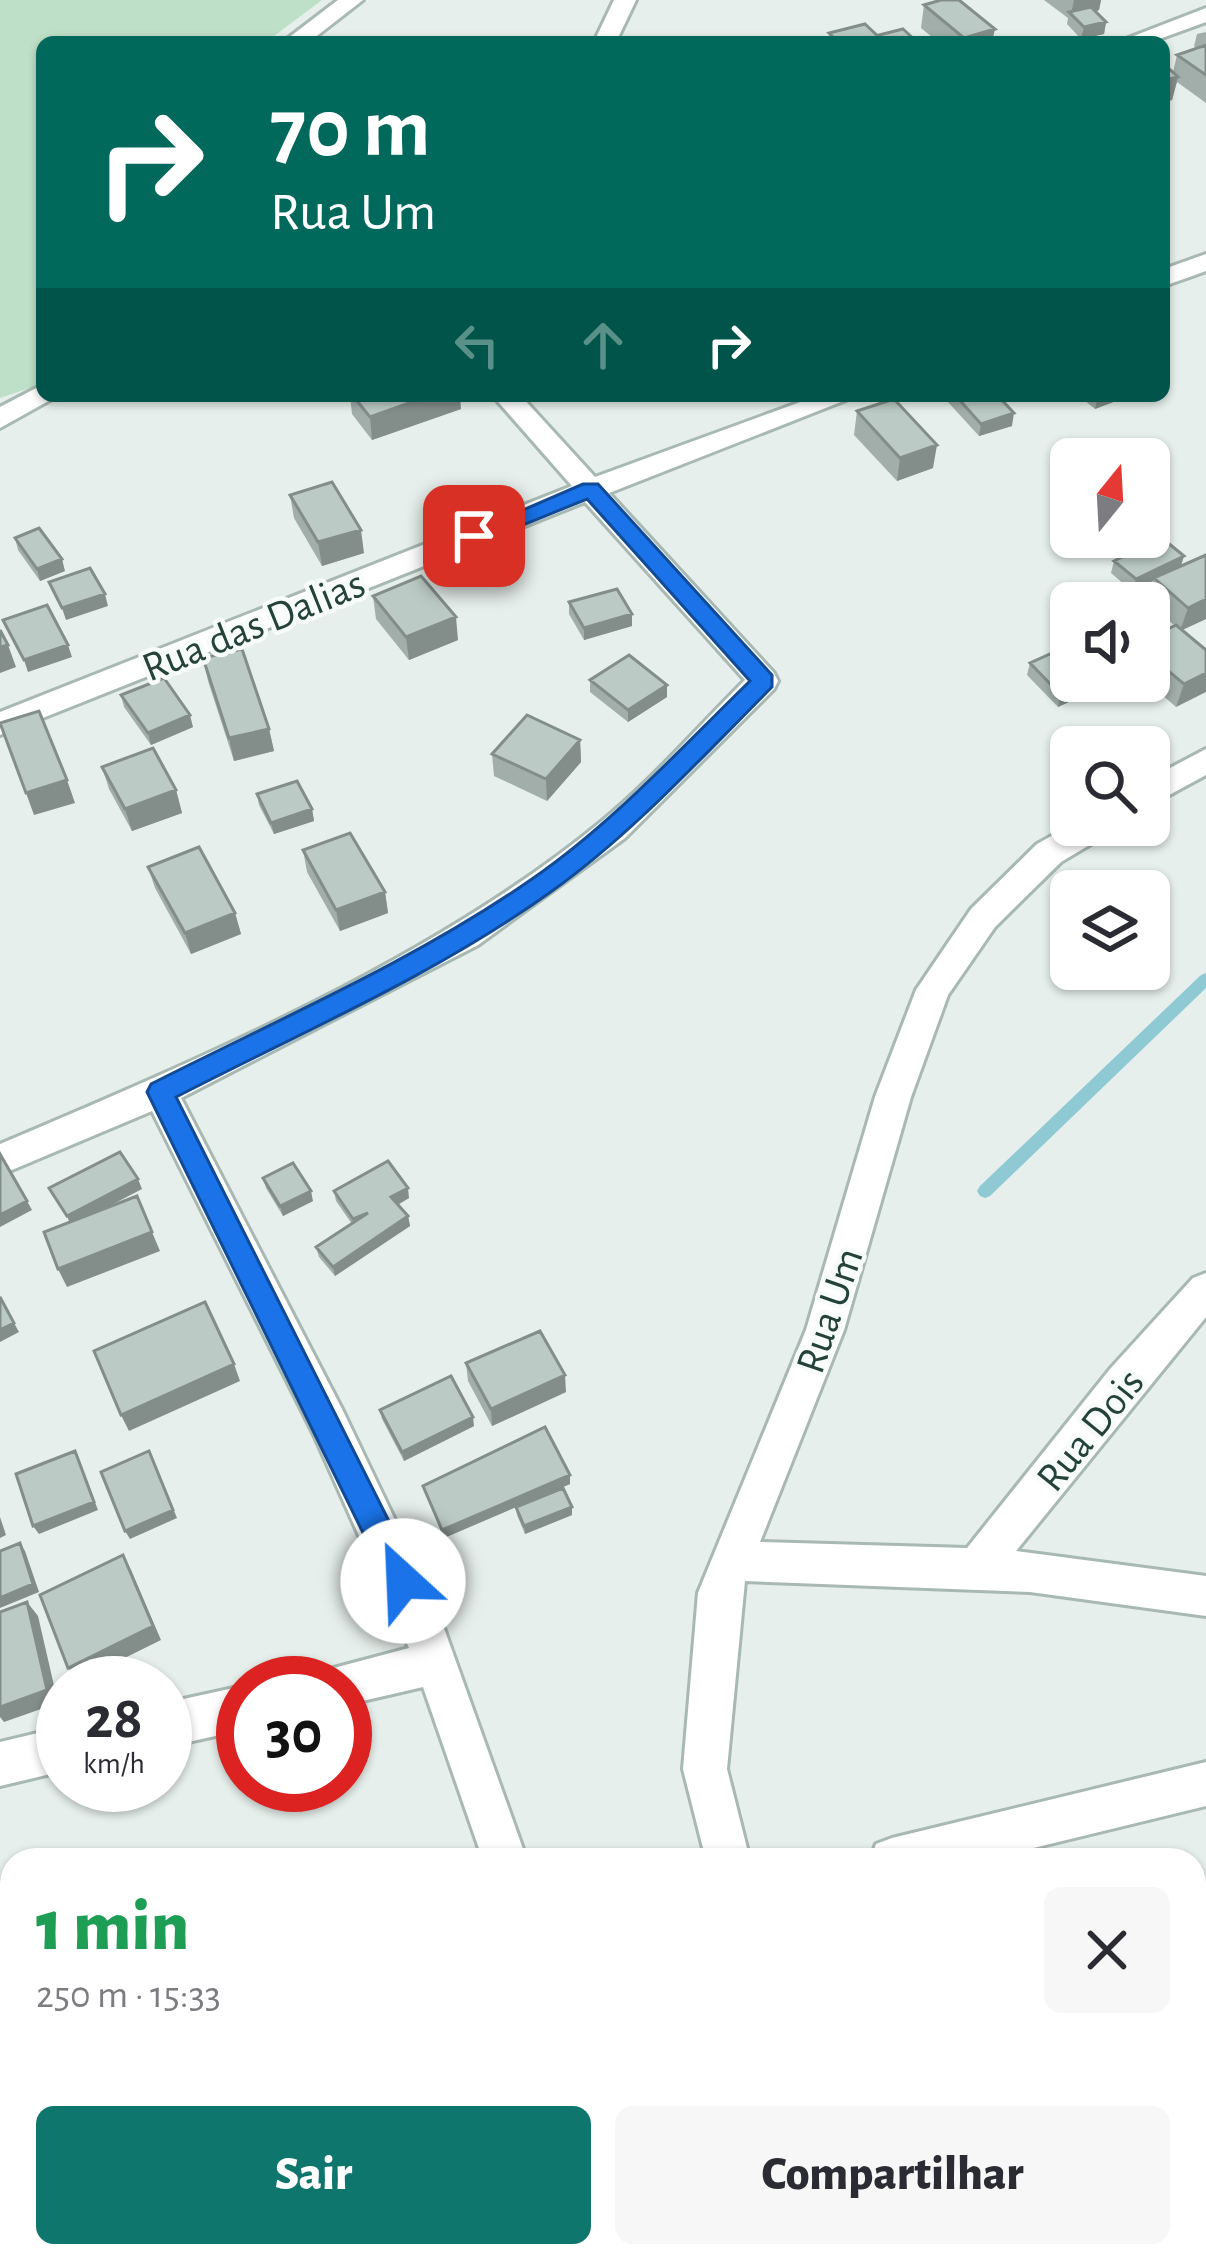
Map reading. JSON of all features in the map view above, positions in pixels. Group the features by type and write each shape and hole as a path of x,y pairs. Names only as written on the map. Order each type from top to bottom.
{"street":[{"path":"302,36 352,0"},
{"path":"608,36 625,0"},
{"path":"1147,36 1206,16"},
{"path":"1170,276 1206,262"},
{"path":"0,419 36,397"},
{"path":"0,1160 160,1092 466,936 614,830 764,681 511,402"},
{"name":"Rua das Dalias","path":"0,724 591,489 827,402"},
{"path":"1170,781 1206,760"},
{"name":"Rua Um","path":"725,1848 705,1769 719,1593 825,1330 893,1097 933,990 983,918 1061,846"},
{"path":"160,1092 329,1424 437,1664 501,1848"},
{"name":"Rua Dois","path":"975,1570 1124,1382 1206,1290"},
{"path":"733,1561 975,1570 1150,1583 1206,1596"},
{"path":"372,1678 437,1664"},
{"path":"0,1764 36,1755"},
{"path":"942,1848 1206,1784"}],"green space":[{"path":"0,0 322,0 274,36 36,36 36,386 0,398"}],"building":[{"path":"959,0 995,29 962,36 924,5"},
{"path":"1091,7 1106,22 1084,27 1069,12"},
{"path":"865,24 878,36 832,36 829,33"},
{"path":"903,29 911,36 880,36"},
{"path":"1206,45 1206,75 1177,55"},
{"path":"358,402 412,402 370,417"},
{"path":"897,402 937,445 900,458 857,411"},
{"path":"961,402 1004,402 1014,413 981,424"},
{"path":"332,482 361,530 318,542 290,495"},
{"path":"39,528 62,559 37,569 15,538"},
{"path":"1170,545 1184,556 1136,579 1114,561 1170,558"},
{"path":"1206,555 1206,599 1188,608 1170,592 1170,582 1154,578"},
{"path":"90,568 105,594 62,608 49,582"},
{"path":"421,576 456,617 406,637 373,596"},
{"path":"617,589 632,614 584,628 569,602"},
{"path":"47,605 68,645 24,660 3,620"},
{"path":"1176,625 1206,650 1206,673 1184,684 1170,672 1170,628"},
{"path":"242,649 269,729 229,738 203,658"},
{"path":"1050,654 1050,684 1030,663"},
{"path":"629,655 667,685 628,710 590,680"},
{"path":"164,678 190,715 148,733 121,695"},
{"path":"39,711 67,780 26,793 0,723"},
{"path":"527,715 580,740 546,779 492,754"},
{"path":"153,748 176,790 125,809 102,767"},
{"path":"297,781 312,809 271,823 257,794"},
{"path":"350,833 385,892 336,910 303,850"},
{"path":"199,847 235,913 185,933 148,867"},
{"path":"120,1152 138,1179 67,1216 49,1188"},
{"path":"0,1154 27,1201 0,1215"},
{"path":"388,1161 408,1188 391,1197 408,1216 333,1267 316,1247 368,1213 353,1219 334,1191"},
{"path":"293,1163 311,1191 280,1206 263,1178"},
{"path":"137,1196 152,1232 58,1269 44,1232"},
{"path":"0,1297 14,1323 0,1330"},
{"path":"205,1302 234,1364 121,1415 94,1351"},
{"path":"540,1331 565,1375 491,1409 466,1363"},
{"path":"451,1376 473,1417 402,1452 380,1410"},
{"path":"545,1427 570,1475 442,1530 423,1486"},
{"path":"75,1451 94,1502 33,1526 16,1474"},
{"path":"149,1451 173,1510 125,1531 101,1472"},
{"path":"563,1488 572,1507 524,1526 516,1507"},
{"path":"20,1543 33,1584 0,1598 0,1551"},
{"path":"123,1555 153,1626 92,1656 63,1656 40,1595"},
{"path":"27,1602 39,1656 36,1694 0,1707 0,1612"}],"waterway":[{"path":"985,1191 1206,979"}],"route":[{"path":"403,1581 160,1092 466,936 544,884 614,830 764,681 591,489 474,536"}]}
